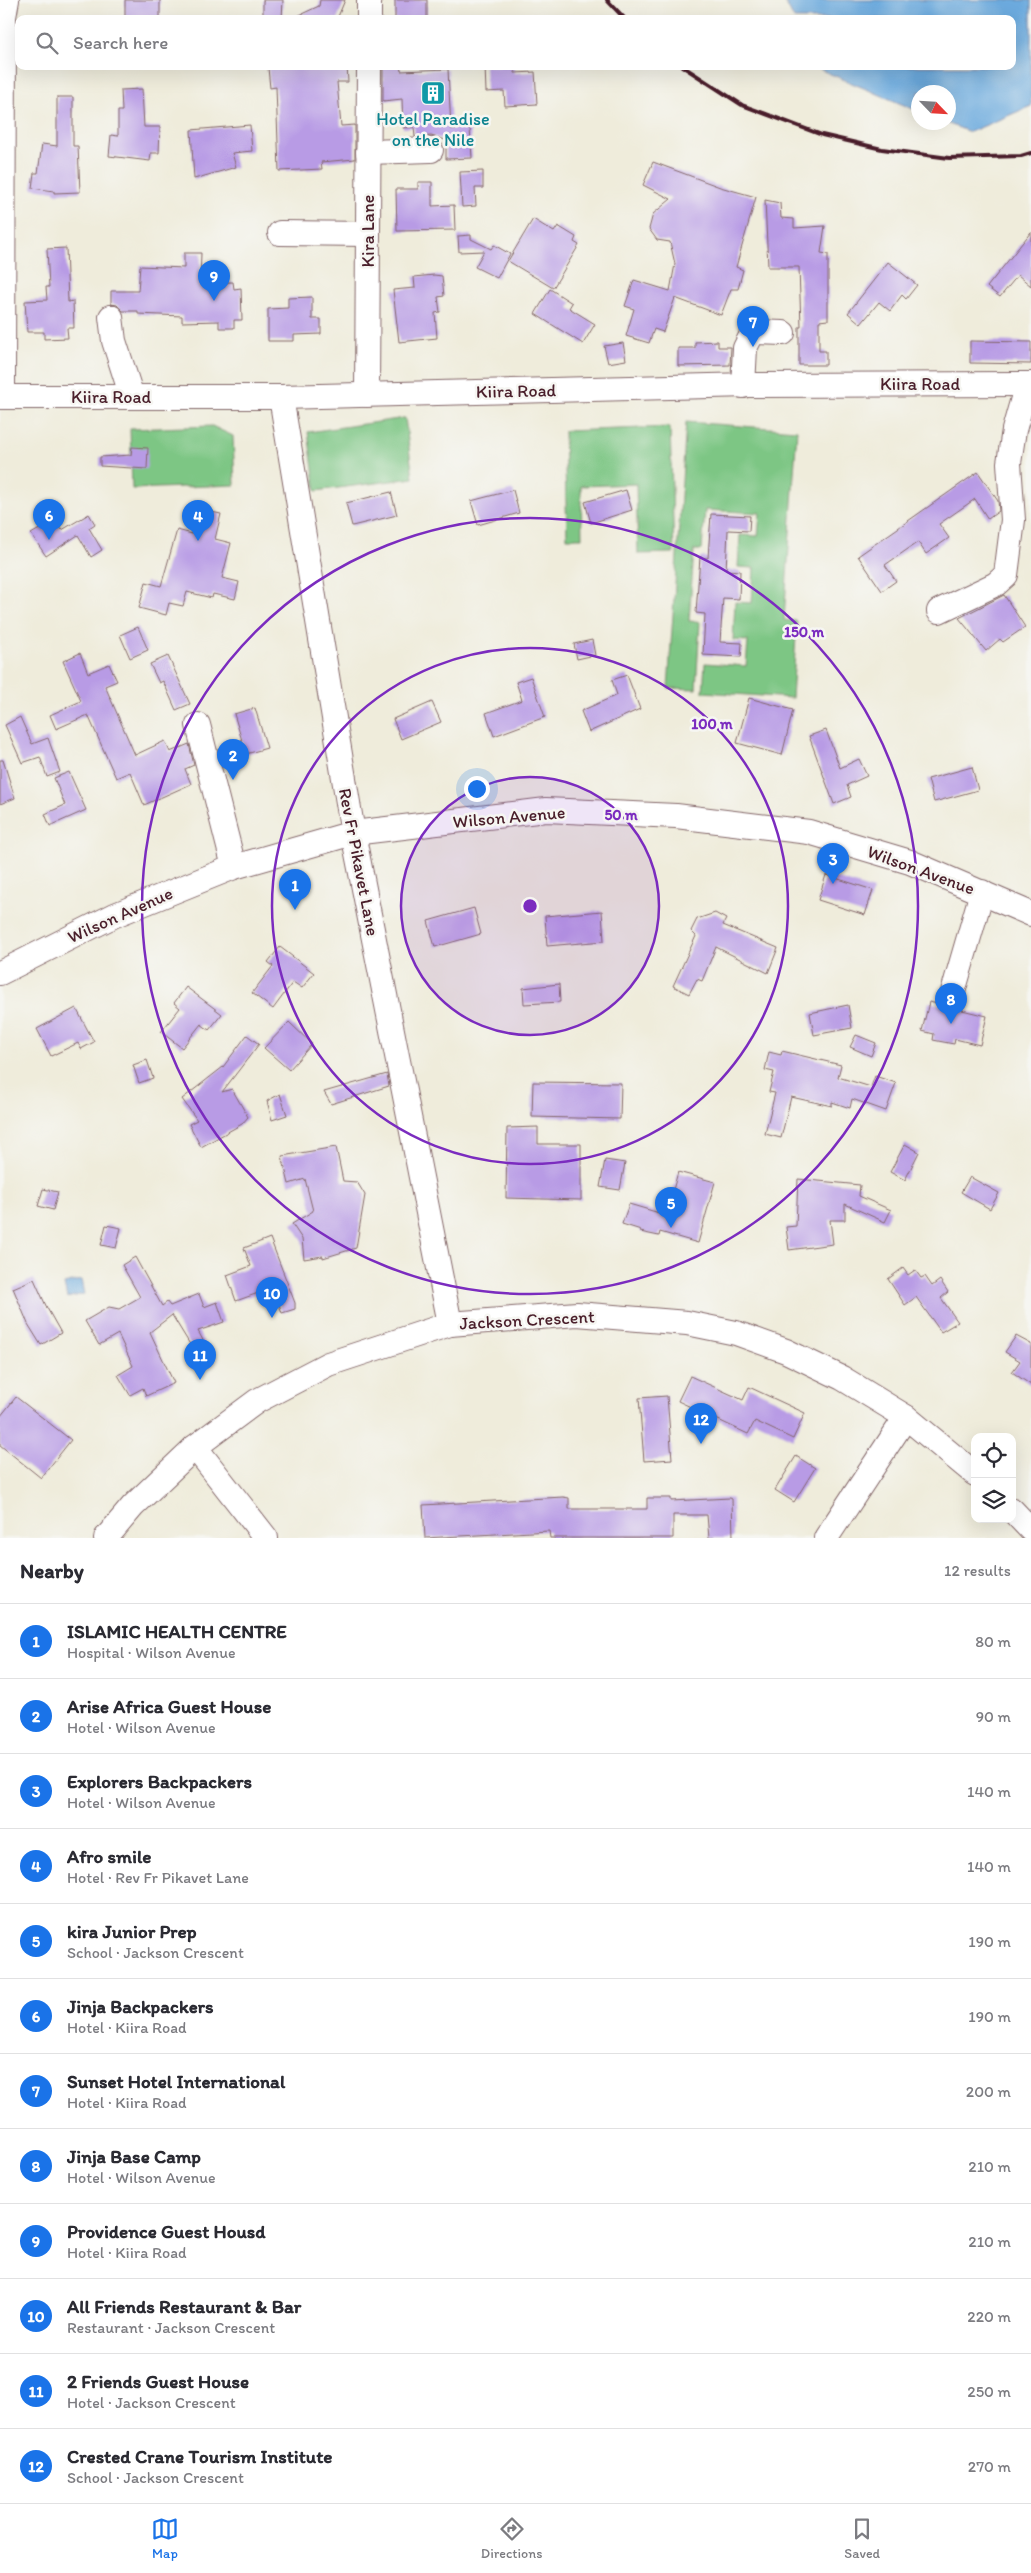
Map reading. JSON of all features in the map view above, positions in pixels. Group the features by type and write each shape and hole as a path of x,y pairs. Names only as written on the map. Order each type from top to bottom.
{"street":[{"path":"2,397 4,17 8,0"},
{"path":"369,0 369,15"},
{"name":"Kira Lane","path":"367,395 369,70"},
{"path":"368,152 431,150"},
{"path":"280,233 368,234"},
{"path":"111,318 114,341 132,397"},
{"path":"743,386 744,348 753,332 783,333"},
{"path":"939,611 996,584 1006,575 1012,520 1009,462 1014,430 1029,384"},
{"name":"Kiira Road","path":"2,397 281,397 743,386 1029,384"},
{"name":"Rev Fr Pikavet Lane","path":"281,397 353,833 450,1324"},
{"path":"198,725 234,867"},
{"name":"Wilson Avenue","path":"0,973 115,915 234,867 353,833 546,810 676,816 809,832 910,862 1031,914"},
{"path":"953,992 982,892"},
{"name":"Jackson Crescent","path":"106,1538 134,1506 195,1447 257,1402 328,1364 450,1324 578,1314 703,1327 736,1334 786,1351 842,1378 906,1417 971,1471"},
{"path":"826,1538 906,1417"},
{"path":"195,1447 266,1538"},
{"path":"1016,1514 1031,1530"}],"green space":[{"path":"405,418 413,478 316,491 308,432"},
{"path":"686,422 797,430 784,620 797,621 792,698 703,692 705,663 746,666 748,641 733,640 735,602 752,603 754,568 738,567 740,535 758,536 760,513 705,510 702,550 694,550 689,621 700,622 696,689 668,688"},
{"path":"212,426 233,436 235,485 132,489 130,429"},
{"path":"670,427 674,553 638,554 636,484 581,486 582,538 567,538 564,431"}],"water":[{"path":"784,0 1031,0 1031,106 970,132 956,127 956,85 911,85 911,108 821,70 1016,70 1016,15 792,15"},
{"path":"81,1280 84,1294 67,1298 64,1284"}],"building":[{"path":"125,0 160,0 160,15 125,15"},
{"path":"263,0 283,0 282,15 263,15"},
{"path":"320,0 345,0 339,15 300,15 319,6"},
{"path":"395,0 427,0 427,15 395,15"},
{"path":"268,70 347,70 348,82 337,82 341,126 355,125 355,159 321,162 322,169 279,171 276,87 270,88"},
{"name":"Hotel Paradise on the Nile","path":"383,70 448,70 451,129 470,128 472,158 446,159 446,140 431,136 415,137 414,127 403,128 402,99 383,101"},
{"path":"485,70 515,70 515,73 535,72 537,104 505,106 504,91 486,92"},
{"path":"142,89 144,127 160,127 159,153 151,153 150,161 109,156 111,135 118,136 118,111 122,111 121,90"},
{"path":"57,97 73,97 73,146 78,146 80,192 54,193 54,191 32,188 34,173 38,173 42,144 57,146"},
{"path":"250,125 252,151 232,153 236,167 194,179 191,130"},
{"path":"653,162 720,187 756,197 736,267 743,270 738,289 731,289 721,315 675,298 663,332 654,329 649,343 626,336 634,309 625,306 634,280 670,291 675,264 670,242 657,240 649,229 653,214 671,199 643,185"},
{"path":"483,171 483,188 475,188 476,206 462,207 460,172"},
{"path":"418,182 432,182 432,206 454,205 455,230 397,231 396,189 418,189"},
{"path":"765,200 780,203 781,218 794,219 794,228 825,226 821,253 828,254 828,320 819,321 819,351 826,351 826,365 799,365 799,327 801,327 799,267 768,267"},
{"path":"533,219 554,232 558,226 576,237 574,242 579,245 553,288 508,261"},
{"path":"1031,232 1031,286 1018,275 1000,297 987,287"},
{"path":"471,235 471,239 491,249 494,245 510,254 497,278 475,267 484,251 459,252 458,236"},
{"path":"66,248 68,302 73,301 74,328 67,328 68,338 44,339 44,332 27,332 25,301 47,300 46,287 49,287 47,249"},
{"path":"184,253 201,253 200,283 233,282 234,289 241,288 242,320 234,320 234,328 219,328 219,321 182,322 182,316 138,314 138,311 123,311 117,305 111,304 111,291 138,291 140,266 184,268"},
{"path":"888,262 917,285 906,299 902,295 890,311 879,302 861,324 848,313"},
{"path":"442,276 444,296 438,297 440,312 435,313 437,338 399,342 393,290 415,288 414,277"},
{"path":"550,289 572,303 569,308 595,324 583,344 535,314"},
{"path":"312,297 312,319 321,319 321,334 294,335 294,341 268,341 268,309 288,308 288,298"},
{"path":"718,341 718,347 731,347 730,365 678,366 678,348 695,348 695,342"},
{"path":"970,341 1031,342 1031,364 970,363"},
{"path":"623,343 626,360 608,363 604,346"},
{"path":"132,447 148,448 147,469 100,466 100,457 131,455"},
{"path":"978,472 998,501 999,511 988,519 975,499 939,524 949,538 926,554 918,542 885,565 896,581 882,591 858,556"},
{"path":"513,490 519,513 478,525 471,501"},
{"path":"626,490 632,510 591,523 585,502"},
{"path":"391,492 397,515 352,526 346,503"},
{"path":"197,509 221,514 215,539 231,543 222,578 239,582 235,599 213,594 212,598 187,592 183,606 169,603 166,615 139,608 146,582 161,586 177,530 192,534"},
{"path":"89,514 95,524 89,528 102,550 91,557 78,535 46,556 31,534 43,527 47,532 58,525 62,530"},
{"path":"711,514 750,516 749,531 728,530 726,570 740,571 739,599 723,598 720,642 742,643 741,657 703,655 705,614 696,613 700,557 708,558"},
{"path":"1004,595 1025,627 1003,642 1000,639 986,651 959,618"},
{"path":"138,627 148,650 130,658 120,635"},
{"path":"592,640 595,655 577,659 574,644"},
{"path":"80,653 88,673 109,664 117,681 105,686 135,755 165,741 170,752 189,744 194,765 185,769 191,784 144,805 130,772 116,778 88,715 56,729 50,715 81,701 63,661"},
{"path":"168,656 190,704 176,710 163,681 159,683 150,664"},
{"path":"627,675 640,709 589,732 581,711 617,695 612,680"},
{"path":"531,677 545,717 494,736 486,713 522,700 516,682"},
{"path":"749,698 793,710 782,755 737,743"},
{"path":"432,702 441,722 401,739 393,719"},
{"path":"255,708 267,748 246,754 234,714"},
{"path":"20,717 32,744 48,738 60,772 47,777 40,757 22,763 5,725"},
{"path":"826,730 840,768 859,759 867,776 847,785 851,797 834,804 809,736"},
{"path":"0,760 3,760 15,798 0,804"},
{"path":"972,767 978,790 934,802 928,779"},
{"path":"69,772 86,810 50,826 45,814 65,805 54,778"},
{"path":"826,875 873,890 865,915 818,900"},
{"path":"474,908 481,934 435,947 428,921"},
{"path":"602,911 604,941 547,946 545,916"},
{"path":"715,913 726,919 723,925 778,948 768,973 716,947 702,981 697,979 689,994 673,986 696,936 691,931 697,919"},
{"path":"280,947 314,973 302,988 293,982 273,1009 252,993 273,966 268,962"},
{"path":"559,984 560,1002 524,1004 523,988"},
{"path":"186,987 222,1014 209,1030 201,1024 182,1048 161,1032 180,1008 174,1003"},
{"path":"943,1001 950,1005 964,1003 962,1010 987,1016 980,1045 955,1039 954,1044 933,1040 934,1034 922,1031 929,1002 942,1005"},
{"path":"848,1005 852,1028 814,1035 810,1013"},
{"path":"76,1008 94,1042 81,1049 78,1043 51,1056 37,1029"},
{"path":"289,1022 312,1044 289,1070 264,1048"},
{"path":"247,1035 259,1044 222,1092 232,1089 248,1117 242,1124 201,1147 189,1124 197,1120 182,1099 223,1067"},
{"path":"856,1035 876,1043 871,1056 850,1047"},
{"path":"782,1051 841,1065 838,1077 871,1087 875,1076 896,1083 886,1111 852,1099 850,1108 832,1102 832,1106 791,1097 781,1138 765,1134 775,1093 769,1092 774,1072 765,1070 769,1052 781,1055"},
{"path":"147,1060 153,1078 139,1083 133,1065"},
{"path":"387,1074 389,1086 331,1104 324,1092"},
{"path":"533,1082 621,1083 620,1119 532,1117"},
{"path":"280,1094 287,1115 272,1120 267,1101"},
{"path":"538,1127 538,1144 581,1144 581,1200 506,1198 507,1128"},
{"path":"905,1144 919,1152 905,1180 890,1172"},
{"path":"336,1147 343,1181 357,1182 365,1195 356,1248 323,1258 323,1256 304,1259 302,1239 292,1224 313,1211 305,1179 289,1184 282,1156"},
{"path":"605,1160 625,1163 620,1190 600,1187"},
{"path":"678,1172 715,1182 698,1243 660,1232 659,1236 640,1232 641,1230 622,1224 629,1204 666,1215"},
{"path":"970,1177 999,1193 990,1209 961,1192"},
{"path":"798,1179 860,1185 859,1196 891,1210 885,1222 845,1204 845,1220 830,1220 833,1244 789,1250 786,1227 796,1226"},
{"path":"43,1189 58,1192 53,1210 38,1206"},
{"path":"106,1225 121,1228 116,1248 101,1245"},
{"path":"270,1238 295,1303 295,1309 282,1313 275,1293 263,1298 261,1292 236,1301 227,1275 251,1266 244,1248"},
{"path":"135,1257 162,1306 167,1302 170,1306 199,1294 204,1307 217,1302 224,1322 198,1331 205,1344 194,1351 172,1315 150,1332 174,1383 146,1396 143,1388 130,1395 118,1375 133,1366 118,1334 99,1345 85,1321 109,1307 119,1309 140,1297 122,1265"},
{"path":"903,1268 908,1275 915,1270 921,1278 925,1276 932,1286 940,1280 948,1292 941,1298 958,1322 941,1332 916,1297 905,1305 888,1279"},
{"path":"34,1279 61,1333 41,1345 28,1324 13,1288"},
{"path":"1016,1336 1031,1344 1031,1385 1012,1372 1020,1361 1005,1352"},
{"path":"690,1376 743,1400 749,1387 805,1413 793,1439 755,1421 748,1434 678,1401"},
{"path":"667,1396 672,1459 644,1461 639,1398"},
{"path":"16,1397 71,1440 41,1478 0,1445 0,1417"},
{"path":"796,1456 815,1468 794,1502 775,1490"},
{"path":"569,1498 569,1509 647,1509 647,1498 671,1498 671,1501 730,1498 732,1499 733,1538 709,1538 707,1515 673,1515 673,1538 550,1538 549,1531 425,1538 423,1505"}],"railway":[{"path":"607,0 621,15"},
{"path":"688,70 742,105 822,135 882,149 949,158 1021,156 1031,153"}],"place":[{"name":"Hotel Paradise on the Nile","path":"433,93"},
{"name":"Providence Guest Housd","path":"214,301"},
{"name":"Sunset Hotel International","path":"753,347"},
{"name":"Jinja Backpackers","path":"49,540"},
{"name":"Afro smile","path":"198,541"},
{"name":"Arise Africa Guest House","path":"233,780"},
{"name":"Explorers Backpackers","path":"833,884"},
{"name":"ISLAMIC HEALTH CENTRE","path":"295,910"},
{"name":"Jinja Base Camp","path":"951,1024"},
{"name":"kira Junior Prep","path":"671,1228"},
{"name":"All Friends Restaurant & Bar","path":"272,1318"},
{"name":"2 Friends Guest House","path":"200,1380"},
{"name":"Crested Crane Tourism Institute","path":"701,1444"}]}
